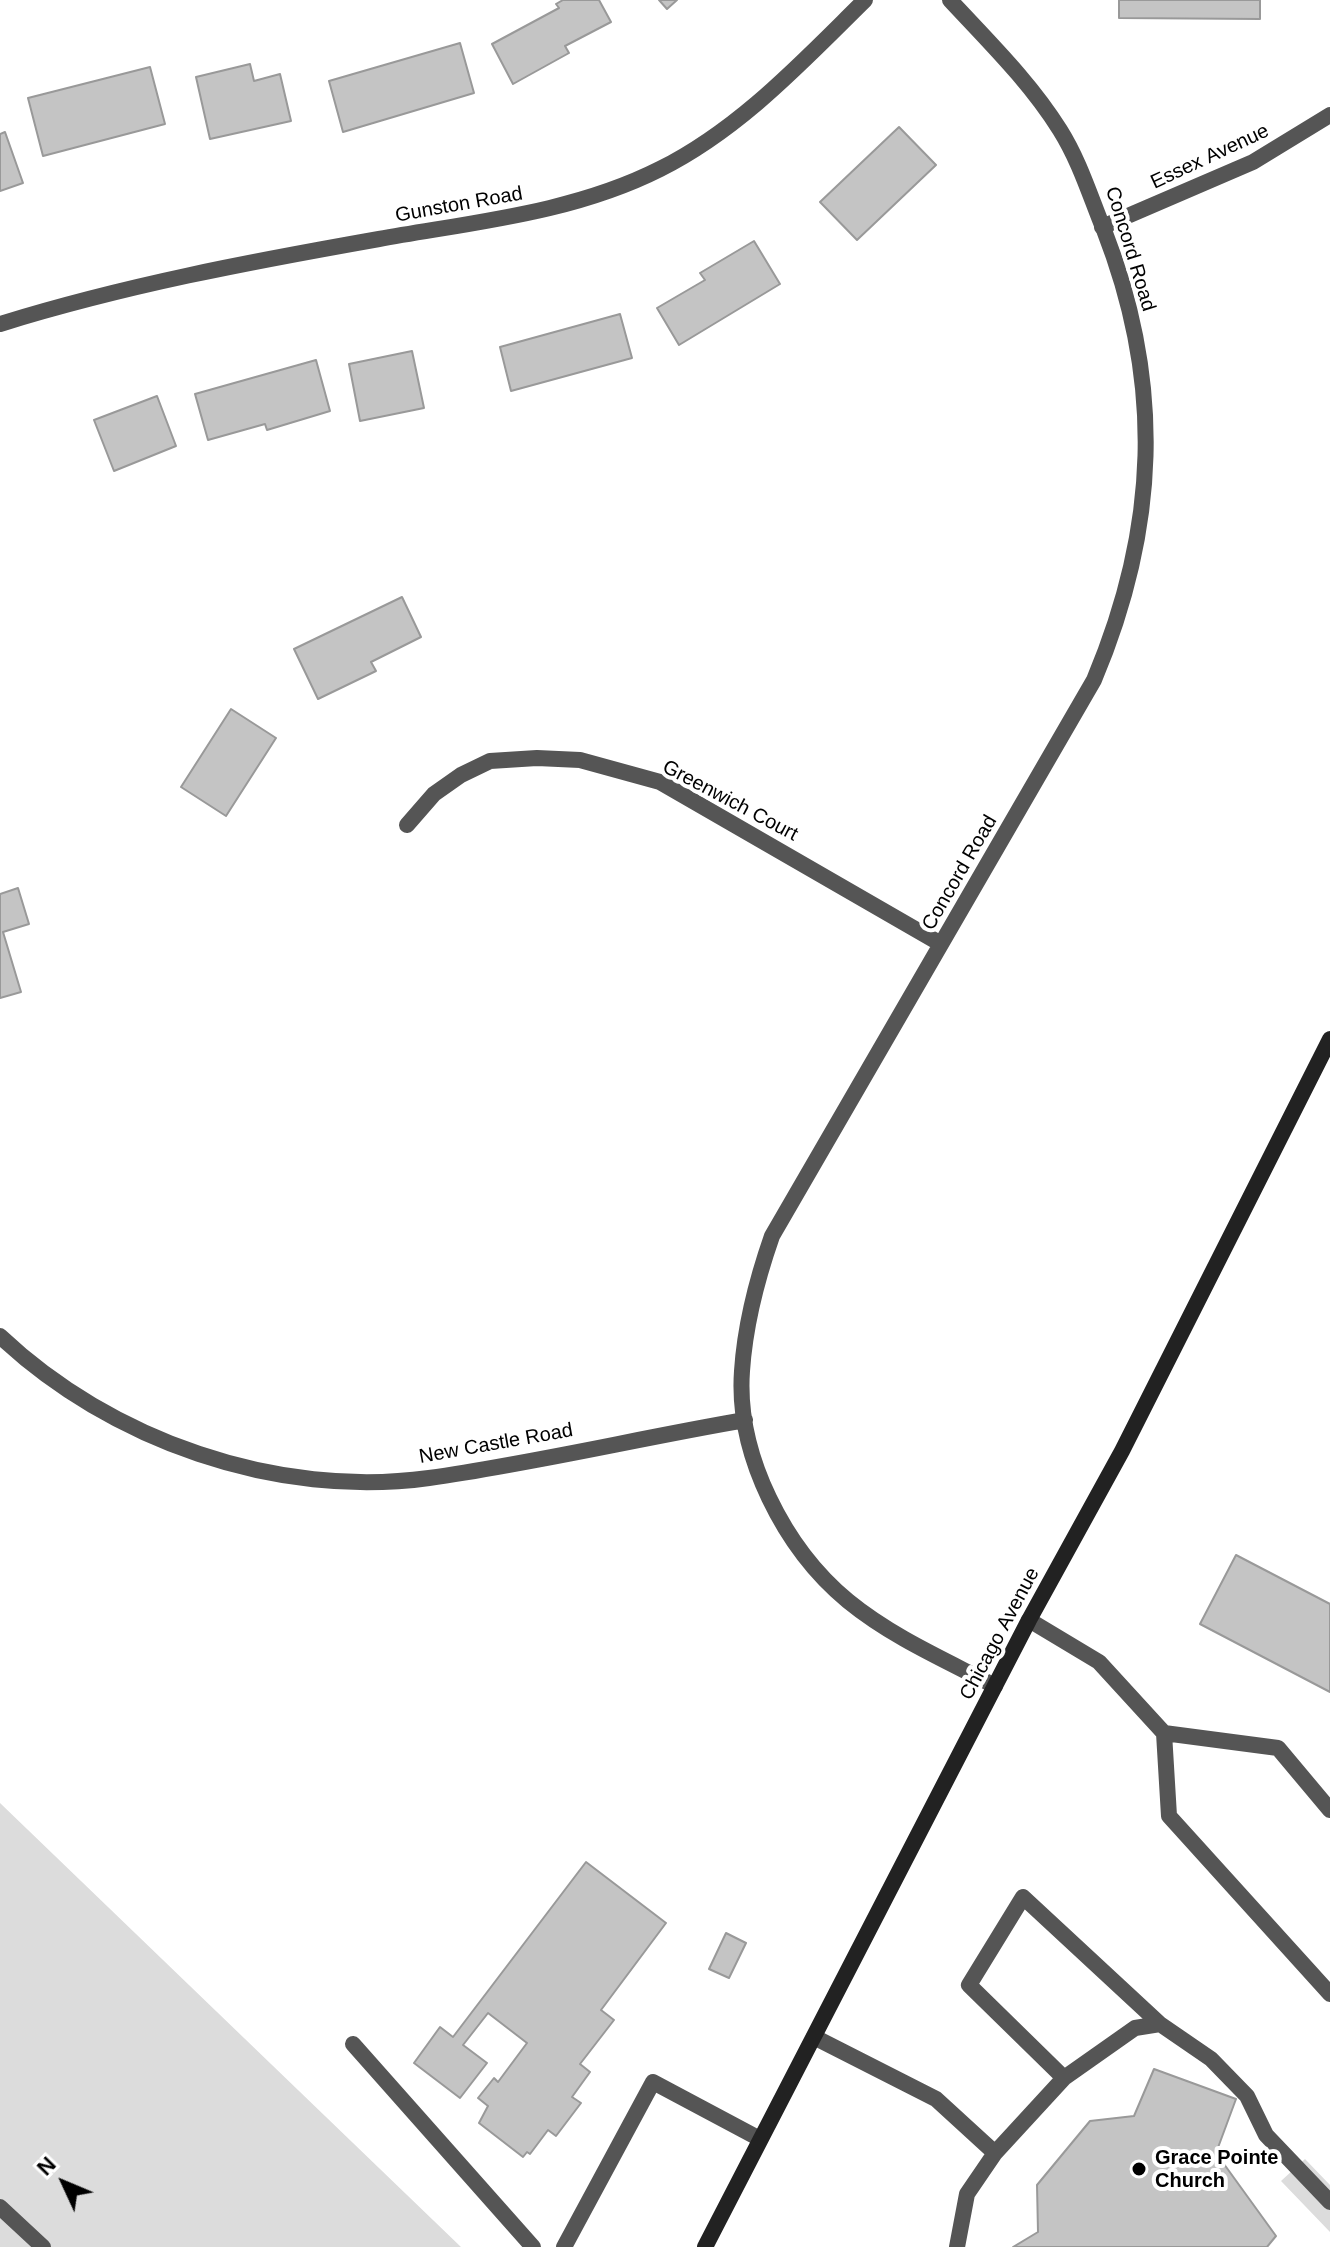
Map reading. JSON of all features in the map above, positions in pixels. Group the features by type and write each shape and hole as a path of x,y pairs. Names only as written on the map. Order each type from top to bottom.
{"main road":[{"name":"Chicago Avenue","path":"705,2247 1029,1620 1122,1451 1328,1047"}],"street":[{"name":"Gunston Road","path":"0,324 91,296 177,275 546,209 629,183 711,139 756,104 865,0"},
{"name":"Concord Road","path":"950,0 1014,68 1062,132 1089,183 1102,227 1119,267 1141,353 1146,399 1146,457 1138,536 1117,627 1094,680 772,1236 757,1278 741,1373 745,1420 773,1504 801,1551 826,1582 899,1637 995,1686"},
{"name":"Essex Avenue","path":"1102,227 1253,162 1330,115"},
{"name":"Greenwich Court","path":"407,825 434,794 461,775 490,761 537,758 580,760 660,782 941,944"},
{"name":"New Castle Road","path":"0,1336 59,1385 93,1406 187,1450 260,1471 340,1480 427,1478 745,1420"},
{"path":"1029,1620 1099,1662 1164,1733 1169,1816 1330,1994"},
{"path":"1164,1733 1278,1748 1330,1810"},
{"path":"1064,2078 969,1985 1023,1897 1160,2024 1211,2059 1247,2096 1266,2135 1330,2202"},
{"path":"957,2247 967,2194 995,2153 1064,2078 1135,2028 1160,2024"},
{"path":"814,2037 936,2099 995,2153"},
{"path":"353,2044 533,2247"},
{"path":"564,2247 653,2082 760,2139"},
{"path":"0,2207 43,2247"}],"shaded area":[{"path":"0,1803 461,2247 0,2247"},
{"path":"1305,2159 1330,2185 1330,2232 1281,2181"}],"building":[{"path":"563,0 599,0 611,22 565,46 569,53 513,84 492,44 559,8 556,4"},
{"path":"659,0 677,0 667,9"},
{"path":"1119,0 1260,0 1260,19 1119,18"},
{"path":"460,43 474,93 343,132 329,81"},
{"path":"250,64 254,81 280,74 291,121 210,139 196,77"},
{"path":"150,67 165,124 43,156 28,98"},
{"path":"899,127 936,165 857,240 820,202"},
{"path":"5,132 23,183 0,191 0,134"},
{"path":"754,241 780,284 679,345 657,308 705,280 700,273"},
{"path":"620,314 632,358 511,391 500,347"},
{"path":"412,351 424,408 360,421 349,364"},
{"path":"316,360 330,411 267,430 265,424 208,440 195,394"},
{"path":"157,396 176,446 114,471 94,420"},
{"path":"402,597 421,637 371,662 376,671 318,699 294,649"},
{"path":"231,709 276,738 226,816 181,787"},
{"path":"18,888 29,924 3,932 21,992 0,998 0,894"},
{"path":"1236,1555 1330,1604 1330,1692 1200,1624"},
{"path":"586,1862 666,1923 601,2010 614,2020 580,2064 590,2072 572,2097 581,2103 556,2136 548,2130 530,2154 527,2152 523,2157 479,2123 488,2106 478,2098 494,2078 498,2082 527,2043 488,2013 463,2045 487,2063 460,2098 414,2063 440,2027 453,2037"},
{"path":"726,1933 746,1943 729,1978 709,1969"},
{"name":"Grace Pointe Church","path":"1154,2069 1236,2099 1216,2153 1276,2236 1267,2247 1013,2247 1038,2232 1037,2185 1090,2121 1134,2116"}],"place":[{"name":"Grace Pointe Church","path":"1139,2169"}]}
